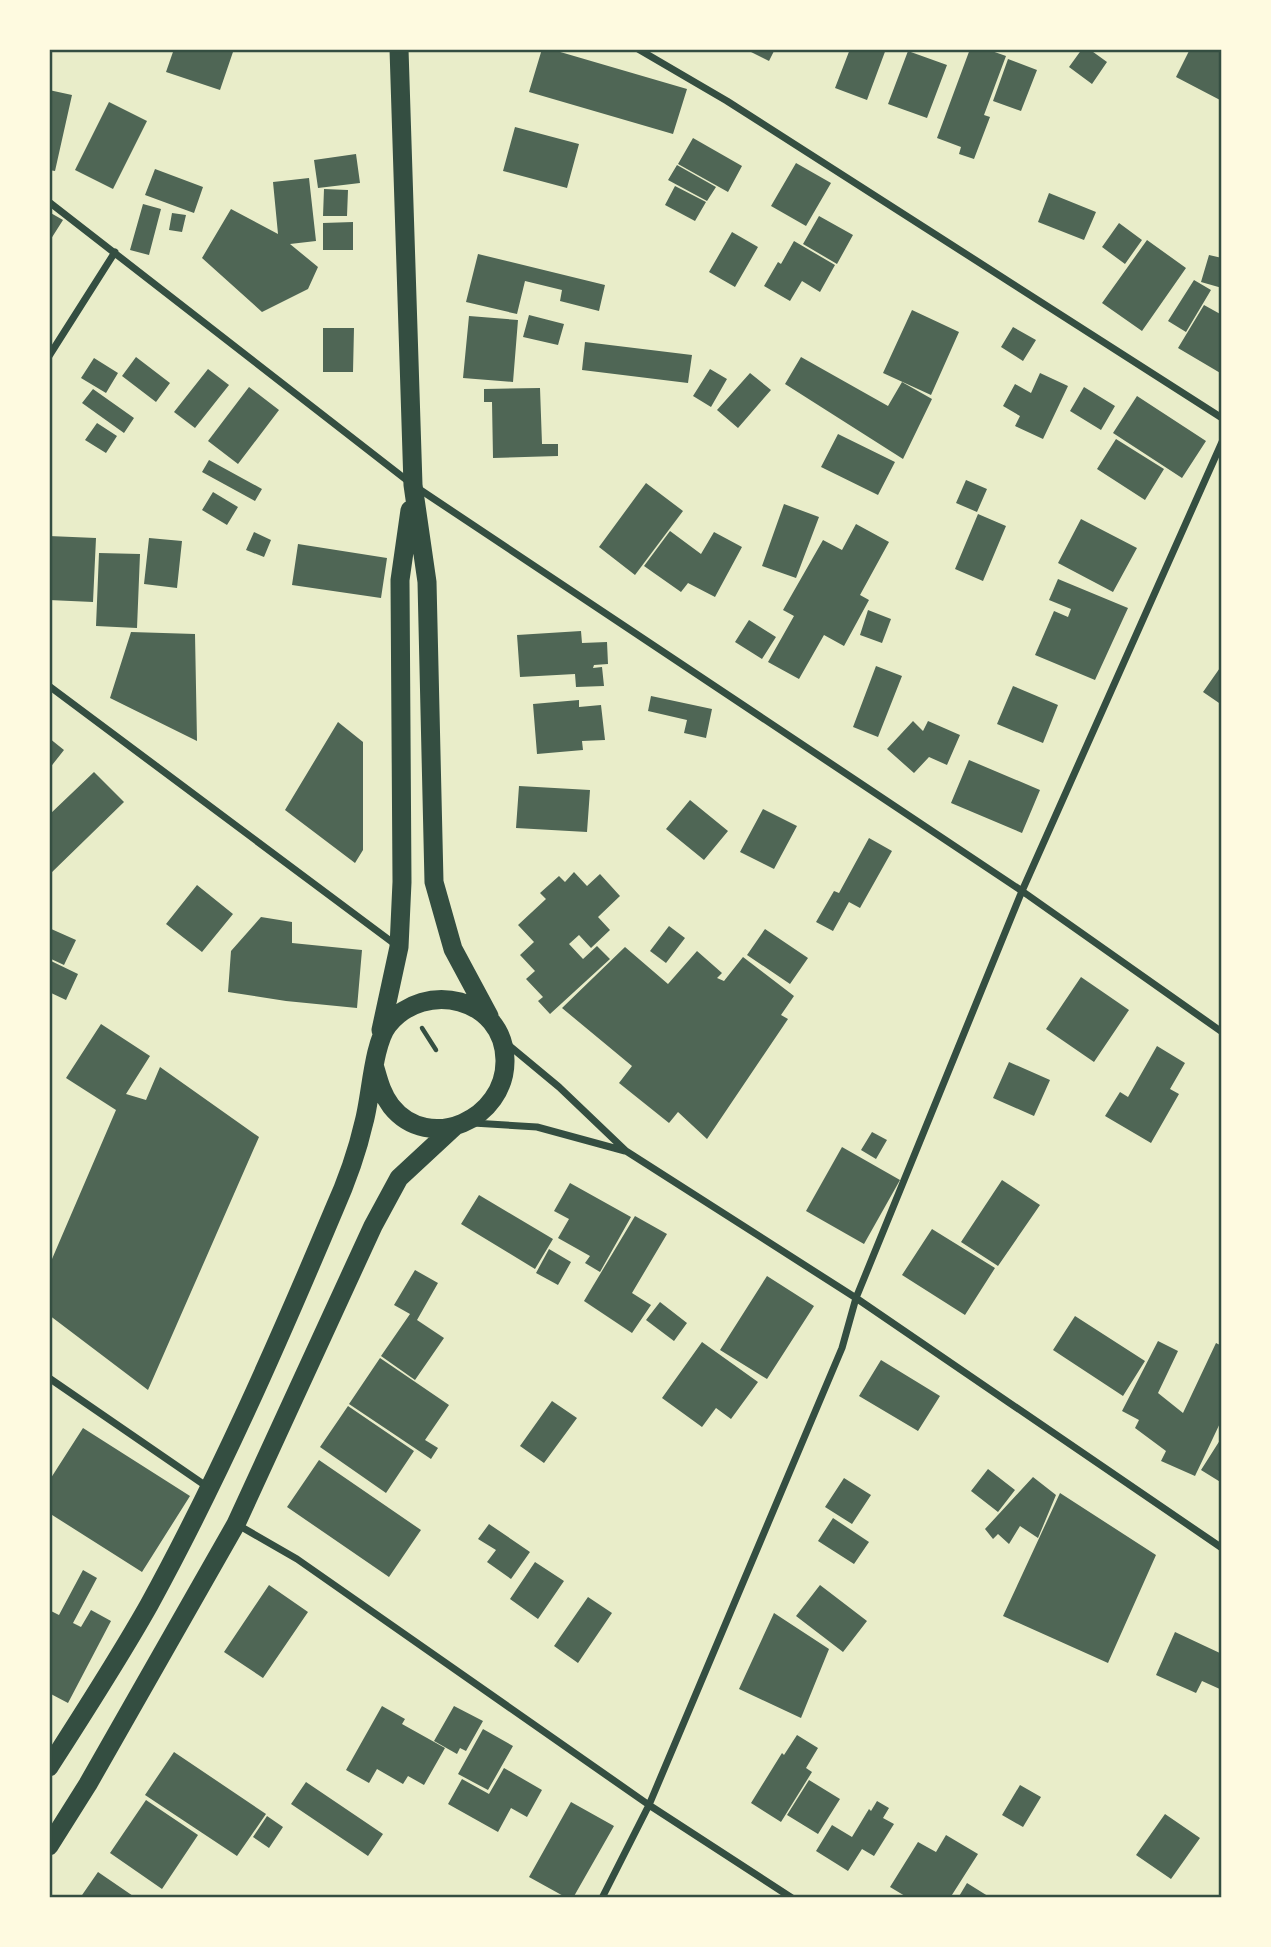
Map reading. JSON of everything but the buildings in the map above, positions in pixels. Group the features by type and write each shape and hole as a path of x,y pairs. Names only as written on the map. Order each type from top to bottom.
{"highway":[{"path":"49,1846 88,1784 236,1524 373,1226 399,1178 460,1125 483,1112 496,1097 504,1079 505,1059 498,1033 453,949 434,882 428,582 413,485 399,49"},
{"path":"49,1767 148,1607 210,1488 334,1210 365,1122 378,1043 399,947 402,882 400,580 413,485"},
{"path":"378,1043 385,1028 396,1016 409,1006 427,999 446,998 465,1003 481,1012 498,1033"},
{"path":"375,1068 381,1090 393,1108 411,1121 432,1128 460,1125"}],"street":[{"path":"638,49 727,101 1222,418"},
{"path":"49,202 413,485 1022,891 1222,1032"},
{"path":"49,356 115,252"},
{"path":"602,1898 649,1805 842,1348 856,1298 1022,891 1222,442"},
{"path":"49,686 399,947"},
{"path":"498,1033 626,1151 856,1298 1222,1548"},
{"path":"460,1125 537,1126 626,1151"},
{"path":"49,1378 210,1488"},
{"path":"236,1524 297,1559 649,1805 792,1898"}]}
